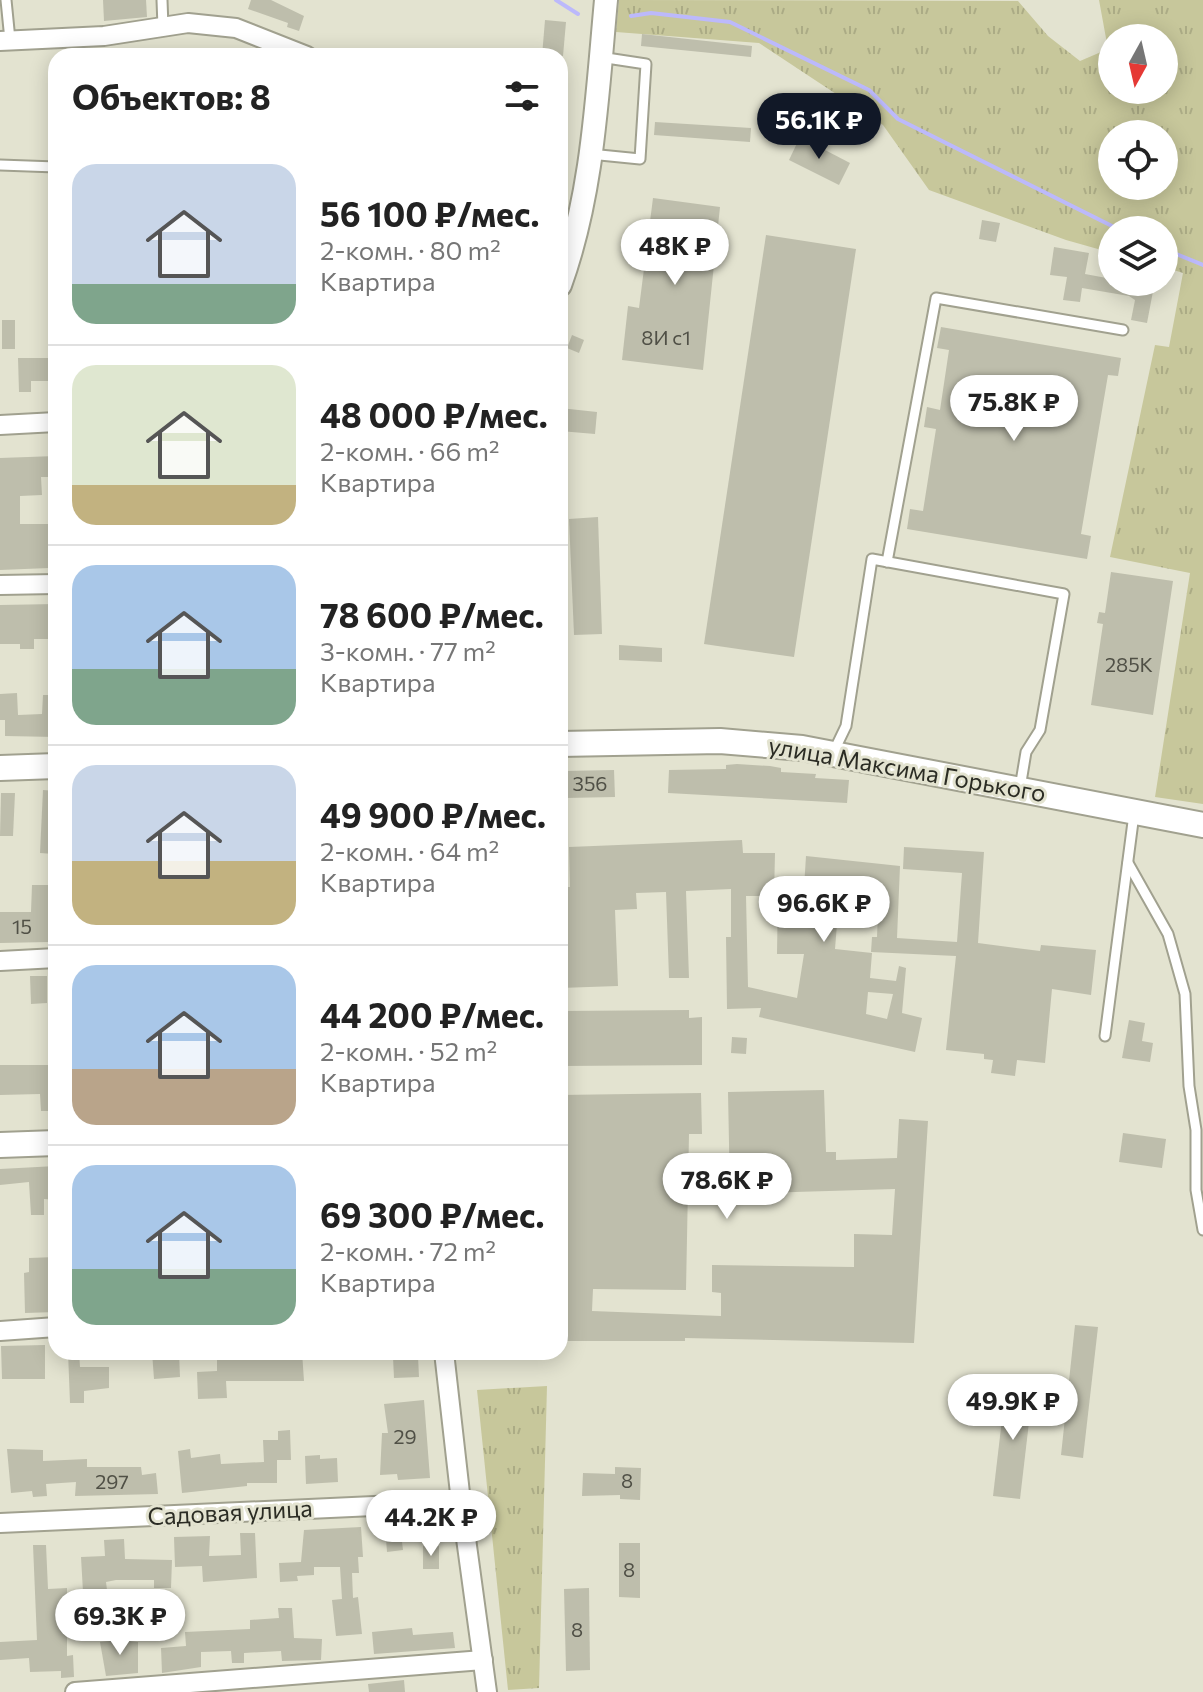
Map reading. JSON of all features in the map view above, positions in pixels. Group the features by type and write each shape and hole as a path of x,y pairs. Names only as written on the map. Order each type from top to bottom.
{"main road":[{"name":"улица Максима Горького","path":"568,744 720,741 833,753 1203,825"},
{"path":"0,768 48,766"},
{"path":"0,1145 48,1143"}],"street":[{"path":"568,237 590,154 606,0"},
{"path":"5,40 104,36 188,23 236,28 287,48"},
{"path":"0,425 48,422"},
{"path":"0,585 48,584"},
{"path":"0,961 48,958"},
{"path":"0,1331 48,1328"},
{"path":"445,1360 487,1692"},
{"name":"Садовая улица","path":"0,1523 461,1502"},
{"path":"75,1692 483,1660"}],"lane":[{"path":"5,40 6,0"},
{"path":"162,0 163,27"},
{"path":"590,154 640,159 646,64 600,57"},
{"path":"0,165 48,167"},
{"path":"887,562 936,298 1123,330"},
{"path":"833,753 846,726 872,559 1064,594 1040,730 1026,752 1020,788"},
{"path":"1105,1036 1135,811"},
{"path":"1128,863 1168,934 1185,994 1189,1086 1196,1130 1196,1190 1203,1230"}],"green space":[{"path":"619,0 1018,1 1048,36 1080,61 1098,53 1098,104 1178,104 1178,24 1103,24 1099,0 1203,0 1203,804 1155,797 1190,573 1110,557 1155,345 1169,347 1183,273 1178,271 1178,216 1098,216 1098,249 929,190 883,125 759,43 616,32"},
{"path":"547,1386 539,1688 508,1690 477,1390"}],"building":[{"path":"103,0 146,0 147,17 104,21"},
{"path":"251,0 271,0 304,16 299,31 287,27 288,23 248,9"},
{"path":"545,20 566,22 564,48 543,48"},
{"path":"642,34 752,46 751,57 641,46"},
{"path":"655,122 751,128 750,142 654,135"},
{"path":"800,137 850,163 839,185 789,160"},
{"path":"653,198 720,207 703,370 622,360 628,306 639,308"},
{"path":"982,220 1000,223 996,242 979,239"},
{"path":"766,235 856,249 794,657 704,644"},
{"path":"1054,247 1089,253 1085,274 1098,276 1098,291 1082,288 1080,302 1063,300 1067,277 1050,275"},
{"path":"1129,296 1152,296 1147,323 1131,320 1135,300"},
{"path":"2,320 15,320 15,349 2,349"},
{"path":"941,327 1121,358 1118,376 1108,375 1081,534 1091,536 1087,559 907,529 910,509 923,511 936,429 924,427 927,407 940,410 949,350 937,348"},
{"path":"572,335 584,340 579,353 568,348"},
{"path":"18,358 48,358 48,381 31,381 31,392 19,392"},
{"path":"568,409 597,412 595,434 568,432"},
{"path":"48,456 48,477 41,477 42,495 20,496 20,524 48,524 48,568 0,570 0,458"},
{"path":"598,517 602,634 574,635 569,519"},
{"path":"1111,572 1173,581 1153,715 1091,705 1103,624 1097,623 1099,612 1105,613"},
{"path":"48,604 48,639 34,639 34,649 20,649 20,644 0,644 0,605"},
{"path":"619,645 662,648 662,662 619,660"},
{"path":"17,693 18,715 42,714 43,695 48,695 48,737 5,736 5,720 0,720 0,694"},
{"path":"726,765 781,768 781,772 816,774 815,778 849,780 847,803 668,793 669,770 726,769"},
{"path":"614,770 615,797 568,798 568,771"},
{"path":"43,790 48,790 48,854 40,853"},
{"path":"1,793 15,793 13,836 0,836"},
{"path":"742,840 743,853 775,853 774,896 746,896 748,987 797,998 804,954 777,954 778,888 804,888 806,856 900,866 897,938 957,942 962,873 903,869 904,847 984,852 978,943 1040,951 1041,945 1096,950 1091,995 1052,989 1045,1063 1017,1060 1015,1076 991,1073 993,1060 984,1059 984,1054 946,1050 956,956 871,952 872,937 877,937 879,891 845,889 842,924 837,924 835,949 872,953 870,978 896,981 899,966 906,968 902,1013 922,1018 915,1052 759,1017 761,1008 727,1009 726,937 731,937 731,889 686,891 689,978 669,978 666,892 636,893 637,909 615,910 618,986 568,988 569,847","holes":["868,992 893,994 887,1019 866,1014"]},
{"path":"32,885 48,885 48,942 0,943 0,912 31,912"},
{"path":"30,976 47,976 47,1003 31,1004"},
{"path":"689,1010 689,1018 702,1017 702,1065 568,1066 568,1011"},
{"path":"1129,1020 1145,1023 1142,1041 1153,1043 1150,1062 1122,1058"},
{"path":"732,1037 747,1038 746,1054 731,1053"},
{"path":"0,1065 48,1065 48,1111 41,1111 40,1094 0,1095"},
{"path":"824,1090 826,1152 836,1152 836,1160 897,1158 899,1119 928,1121 914,1343 685,1338 685,1341 568,1341 568,1095 701,1093 702,1134 689,1134 686,1290 593,1289 592,1311 721,1316 721,1293 712,1292 712,1265 854,1267 854,1234 892,1235 895,1189 730,1194 728,1092"},
{"path":"1123,1133 1166,1139 1162,1168 1119,1162"},
{"path":"48,1166 48,1199 44,1199 44,1215 31,1215 29,1182 0,1185 0,1169"},
{"path":"48,1257 48,1312 25,1313 24,1273 29,1272 29,1258"},
{"path":"1075,1325 1098,1327 1083,1458 1061,1455"},
{"path":"45,1345 45,1379 2,1379 1,1346"},
{"path":"68,1360 80,1360 80,1367 109,1367 109,1388 84,1391 84,1403 70,1403"},
{"path":"153,1360 179,1360 180,1377 154,1379"},
{"path":"217,1360 303,1360 304,1381 226,1381 227,1398 198,1399 197,1372 217,1371"},
{"path":"393,1360 418,1360 419,1377 394,1378"},
{"path":"1006,1385 1033,1388 1020,1499 993,1496"},
{"path":"424,1400 430,1478 398,1480 397,1474 380,1475 382,1433 388,1433 384,1404"},
{"path":"290,1430 291,1460 277,1460 277,1483 247,1483 247,1486 182,1493 178,1451 190,1449 191,1458 220,1454 221,1464 264,1462 263,1440 278,1440 278,1431"},
{"path":"7,1449 43,1450 43,1461 87,1459 87,1467 141,1467 142,1475 156,1473 158,1494 75,1496 76,1482 46,1484 47,1496 33,1497 32,1491 11,1493"},
{"path":"320,1455 320,1459 337,1458 338,1482 306,1484 305,1456"},
{"path":"615,1467 641,1468 640,1500 620,1499 620,1495 582,1496 583,1473 615,1474"},
{"path":"400,1525 403,1550 387,1552 385,1526"},
{"path":"361,1527 363,1557 358,1557 359,1573 352,1573 353,1598 358,1597 362,1634 336,1636 332,1600 342,1599 340,1567 314,1567 314,1575 297,1576 298,1581 280,1582 279,1563 301,1562 304,1530"},
{"path":"240,1533 255,1533 257,1578 203,1582 202,1566 175,1567 174,1537 210,1536 209,1556 241,1555"},
{"path":"124,1539 125,1559 172,1560 171,1588 154,1588 154,1580 116,1580 106,1582 107,1590 83,1592 81,1557 105,1556 104,1540"},
{"path":"619,1543 640,1543 640,1598 619,1597"},
{"path":"33,1545 46,1545 48,1589 67,1588 67,1656 73,1655 74,1677 61,1678 61,1671 30,1672 29,1658 0,1660 0,1642 37,1640"},
{"path":"423,1546 439,1546 439,1569 423,1569"},
{"path":"589,1588 590,1670 566,1671 564,1589"},
{"path":"278,1608 292,1608 294,1638 322,1639 321,1660 282,1661 281,1651 244,1653 244,1663 232,1663 231,1651 201,1652 201,1667 162,1673 161,1648 186,1646 185,1632 250,1629 250,1620 279,1618"},
{"path":"412,1628 413,1635 453,1632 455,1648 374,1654 372,1632"},
{"path":"100,1642 138,1642 138,1673 106,1676"},
{"path":"404,1680 405,1692 369,1692 368,1684"}],"waterway":[{"path":"556,0 578,14"},
{"path":"631,16 651,13 730,22 869,90 898,119 1098,219"},
{"path":"1178,255 1203,265"}]}
